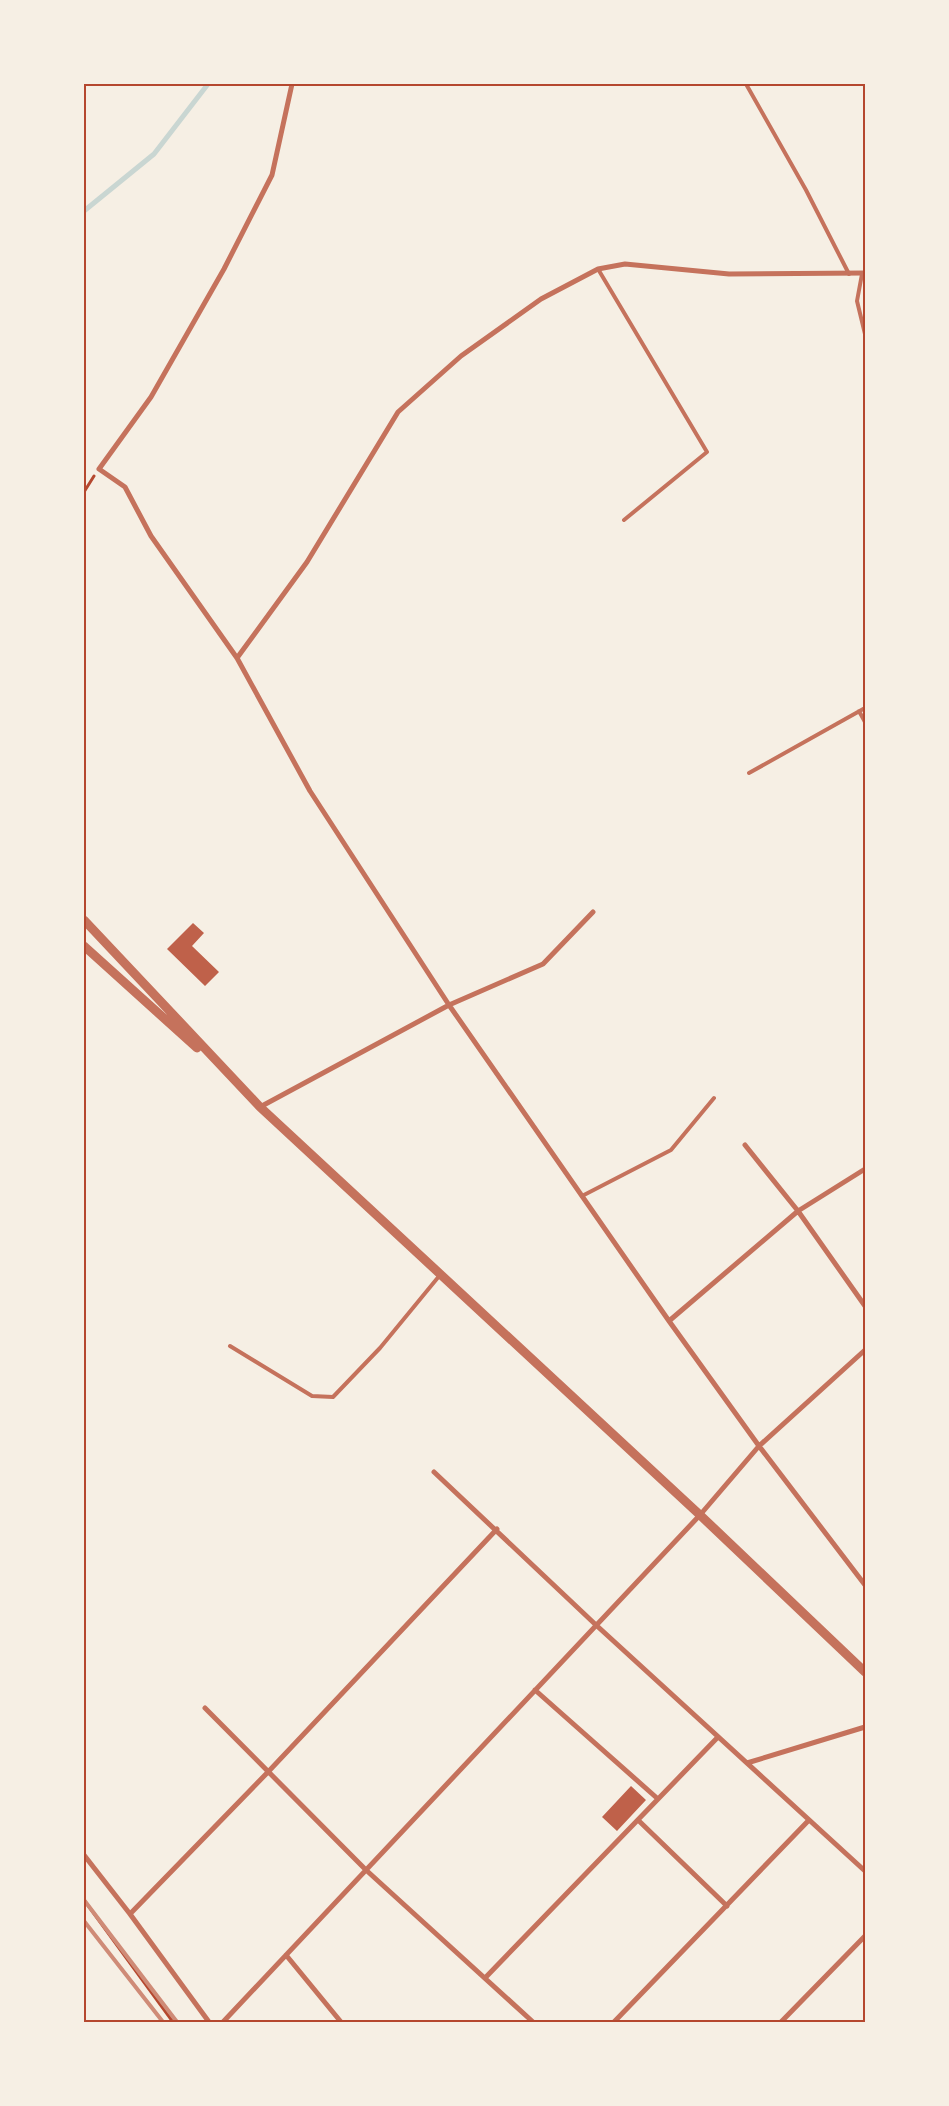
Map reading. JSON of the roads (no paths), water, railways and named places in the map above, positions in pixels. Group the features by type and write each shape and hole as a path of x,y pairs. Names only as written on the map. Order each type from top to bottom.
{"street":[{"path":"292,84 272,175 224,269 151,397 99,469 124,487 151,536 237,658 310,791 449,1005 669,1321 759,1446 865,1585"},
{"path":"237,658 307,562 398,412 461,356 541,299 598,269 625,264 729,274 864,273"},
{"path":"260,1107 449,1005 543,964 593,912"},
{"path":"84,920 260,1107 700,1514 865,1672"},
{"path":"84,946 243,1089"},
{"path":"745,1146 798,1211 865,1306"},
{"path":"669,1321 798,1211 865,1169"},
{"path":"222,2022 700,1514 759,1446 865,1350"},
{"path":"434,1472 596,1625 865,1871"},
{"path":"130,1914 268,1772 497,1530"},
{"path":"535,1690 658,1799"},
{"path":"205,1708 366,1870 533,2022"},
{"path":"747,1763 865,1727"},
{"path":"485,1978 718,1737"},
{"path":"638,1820 727,1906"},
{"path":"614,2022 809,1820"},
{"path":"84,1855 209,2022"},
{"path":"781,2022 865,1936"},
{"path":"286,1955 341,2022"}],"lane":[{"path":"746,84 806,190 849,274"},
{"path":"598,269 707,452 624,520"},
{"path":"864,273 857,301 865,334"},
{"path":"749,773 865,708"},
{"path":"859,711 865,722"},
{"path":"582,1196 671,1150 714,1098"},
{"path":"230,1346 312,1396 332,1397 380,1348 440,1275"}],"waterway":[{"path":"84,211 154,154 208,84"}],"railway":[{"path":"84,1900 177,2022"},
{"path":"84,1921 163,2022"}]}
